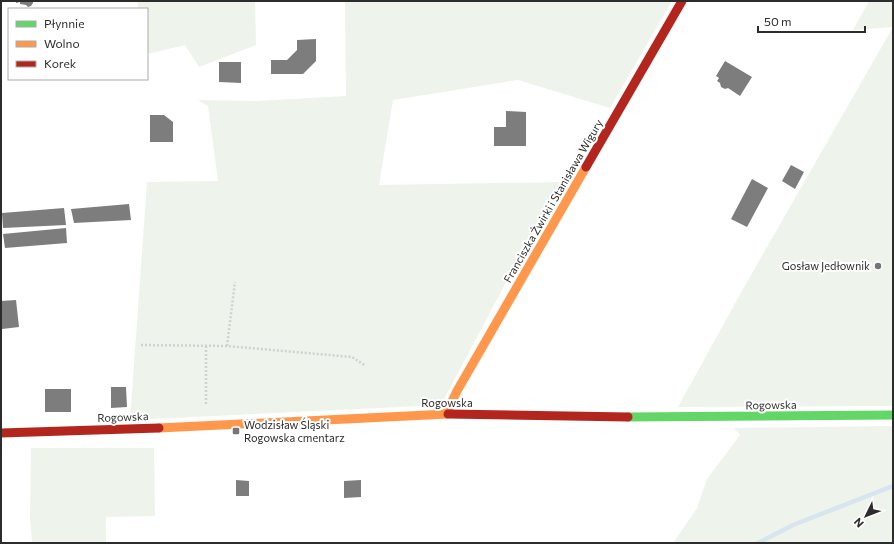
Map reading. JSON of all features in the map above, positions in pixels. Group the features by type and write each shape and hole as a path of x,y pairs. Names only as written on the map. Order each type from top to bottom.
{"street":[{"name":"Franciszka Żwirki i Stanisława Wigury","path":"446,414 457,391 682,1"},
{"name":"Rogowska","path":"1,433 136,429 446,414 585,417 893,415"}],"path":[{"path":"227,346 235,282"},
{"path":"141,345 227,346 352,357 366,366"},
{"path":"206,345 206,404"}],"shaded area":[{"path":"138,1 255,1 256,45 199,67 185,45 148,54 148,8 138,8"},
{"path":"345,1 672,1 610,108 518,80 393,100 379,185 562,182 513,269 441,405 130,420 147,182 218,181 208,106 198,100 257,101 346,96"},
{"path":"869,1 893,1 893,27 853,30"},
{"path":"893,27 893,406 678,407 743,289"},
{"path":"893,426 893,543 673,543 697,508 707,479 740,435 734,428"},
{"path":"31,448 154,448 155,516 106,517 106,543 32,543 30,518"}],"building":[{"path":"16,1 33,1 33,3 28,7 20,4 20,2 16,3"},
{"path":"316,39 316,61 303,74 271,74 271,60 287,60 297,50 297,40"},
{"path":"725,61 752,77 740,96 728,88 725,89 721,87 720,83 717,81 719,78 716,76"},
{"path":"219,62 241,62 241,83 219,82"},
{"path":"506,111 526,112 526,146 494,146 494,127 506,127"},
{"path":"150,115 164,115 173,122 173,142 150,142"},
{"path":"791,165 804,172 795,189 782,181"},
{"path":"752,179 768,188 747,227 731,219"},
{"path":"129,204 131,220 74,223 71,209"},
{"path":"64,208 66,225 3,228 2,213"},
{"path":"66,228 67,243 5,248 3,234"},
{"path":"16,300 19,327 2,329 1,301"},
{"path":"111,387 126,387 127,407 111,408"},
{"path":"45,389 71,389 71,412 45,412"},
{"path":"236,480 249,481 249,496 236,496"},
{"path":"361,480 361,497 344,498 344,481"}],"waterway":[{"path":"758,543 793,525 893,486"}],"traffic: fast":[{"path":"628,417 893,415"}],"traffic: slow":[{"path":"446,414 457,391 586,167"},
{"path":"159,428 448,414"}],"traffic: jam":[{"path":"586,167 682,1"},
{"path":"448,414 628,417"},
{"path":"1,433 159,428"}],"place":[{"name":"Gosław Jedłownik","path":"878,266"},
{"name":"Wodzisław Śląski Rogowska cmentarz","path":"236,431"}]}
